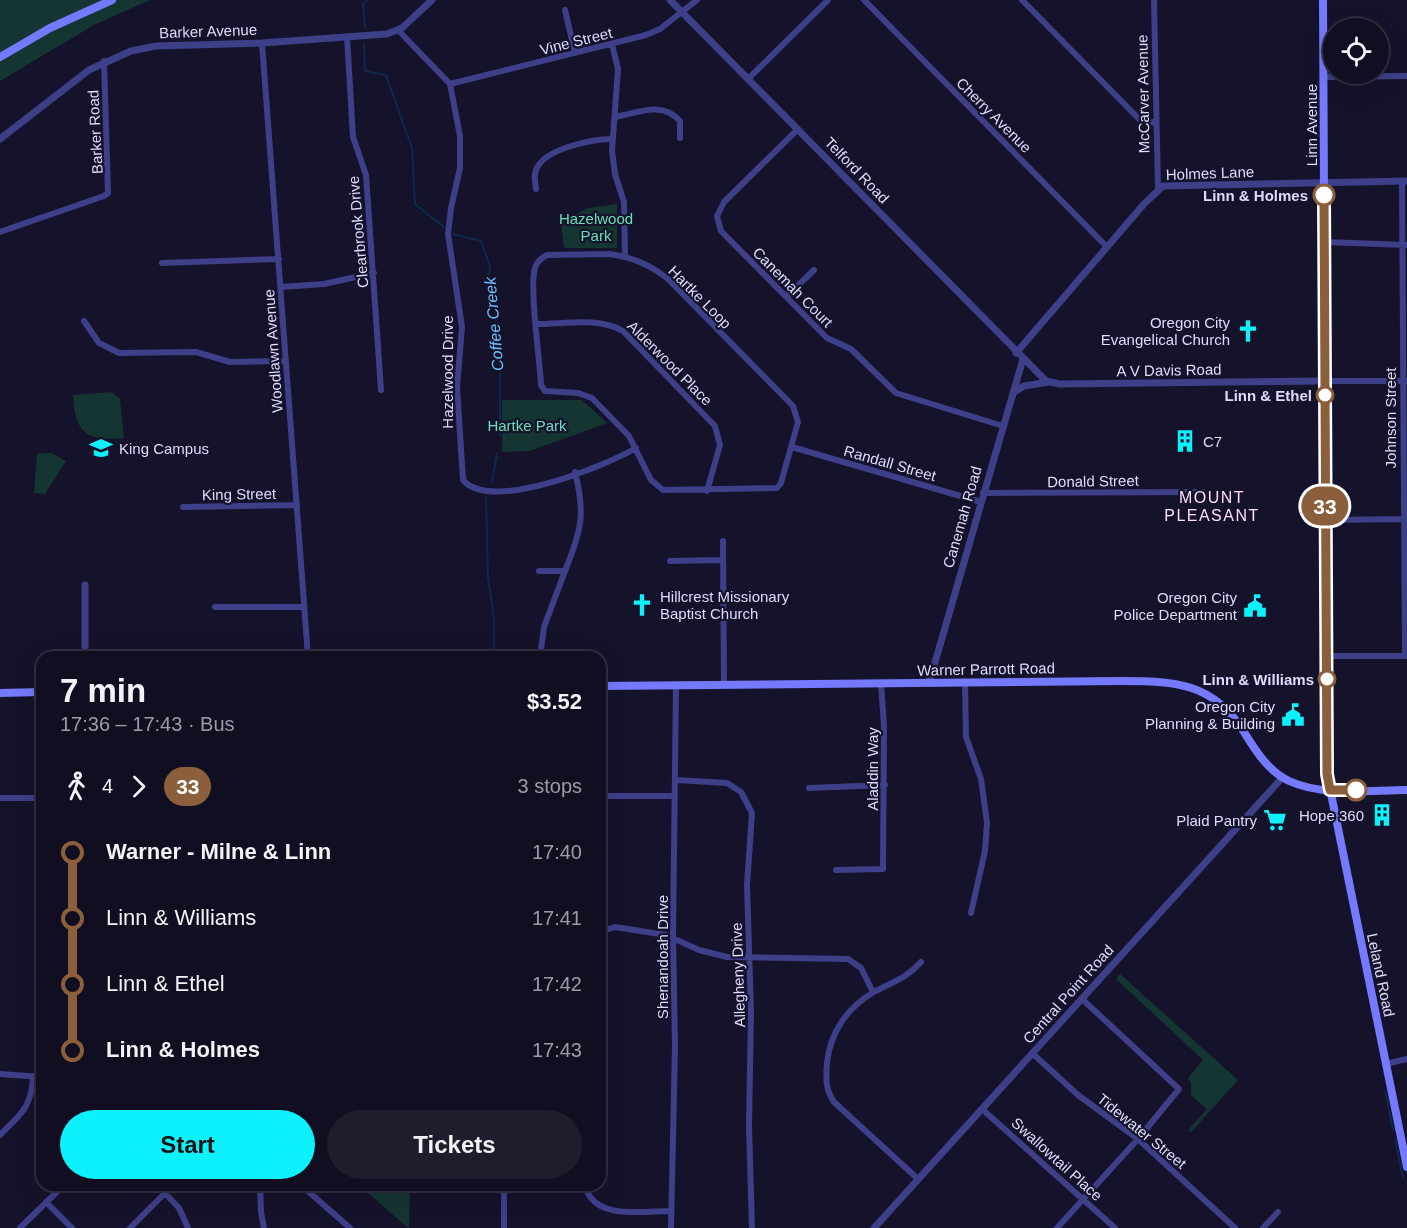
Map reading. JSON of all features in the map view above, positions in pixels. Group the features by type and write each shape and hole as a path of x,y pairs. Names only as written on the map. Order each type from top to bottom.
{"main road":[{"path":"0,57 50,28 112,0"},
{"name":"Linn Avenue","path":"1323,0 1323,18"},
{"name":"Linn Avenue","path":"1324,84 1325,520 1330,790"},
{"name":"Warner Parrott Road","path":"606,686 1147,681 1193,687 1224,706 1254,748 1282,778 1300,785 1330,790 1407,790"},
{"path":"0,693 36,692"},
{"name":"Leland Road","path":"1330,790 1407,1167"}],"street":[{"path":"432,0 398,30 450,84"},
{"name":"Telford Road","path":"670,0 1023,359"},
{"name":"Vine Street","path":"450,84 652,33 697,0"},
{"path":"748,79 828,0"},
{"name":"Cherry Avenue","path":"864,0 1107,247"},
{"path":"1022,0 1138,119 1155,123"},
{"name":"McCarver Avenue","path":"1154,0 1158,188"},
{"path":"565,10 575,53"},
{"name":"Barker Avenue","path":"0,139 104,61 124,53 151,47 262,43 347,37 398,30"},
{"name":"Clearbrook Drive","path":"347,37 353,132 366,175 381,390"},
{"name":"Woodlawn Avenue","path":"262,43 308,651"},
{"path":"612,44 618,69 616,117 612,139 613,165 624,202 625,256"},
{"name":"Barker Road","path":"0,232 108,193 104,61"},
{"path":"1389,76 1407,76"},
{"name":"Hazelwood Drive","path":"450,84 462,148 448,234 462,327 457,387 463,480 478,490 512,490 542,485 636,448"},
{"path":"616,117 655,108 666,109 680,121 680,138"},
{"name":"Canemah Court","path":"798,129 724,202 717,216 721,231 826,338 851,349 896,393 1003,426"},
{"path":"536,189 534,176 538,165 549,156 585,142 612,139"},
{"name":"Holmes Lane","path":"1017,353 1158,188 1163,186 1404,181"},
{"name":"Johnson Street","path":"1404,181 1406,656"},
{"path":"1325,242 1405,245"},
{"name":"Hartke Loop","path":"582,254 625,256 649,266 668,279 793,406 798,418 792,447 777,488 707,491 669,491 659,488 651,480 636,448 621,427 592,398 578,393 544,391 537,324 534,274 541,258 551,255 582,254"},
{"path":"162,263 279,259"},
{"path":"786,297 814,270"},
{"path":"281,287 324,284 374,273"},
{"path":"84,321 99,343 119,353 196,352 230,362 286,361"},
{"name":"Alderwood Place","path":"537,324 608,324 623,331 715,426 720,445 707,491"},
{"path":"1023,359 1049,382"},
{"name":"Canemah Road","path":"929,683 1023,359"},
{"path":"1325,381 1405,381"},
{"name":"A V Davis Road","path":"1013,393 1024,386 1049,382 1325,381"},
{"name":"Randall Street","path":"792,447 981,502"},
{"path":"541,651 544,627 582,525 581,498 575,472"},
{"name":"Donald Street","path":"983,493 1203,492"},
{"name":"King Street","path":"183,507 297,505"},
{"path":"1325,520 1405,519"},
{"path":"723,542 723,685"},
{"path":"670,561 723,560"},
{"path":"539,571 566,571"},
{"path":"85,585 85,651"},
{"path":"215,607 304,607"},
{"path":"1327,656 1406,656"},
{"name":"Aladdin Way","path":"836,870 883,869 885,785 881,683"},
{"path":"965,683 966,737 981,779 987,823 985,851 971,913"},
{"name":"Shenandoah Drive","path":"671,1228 675,1047 673,937 676,685"},
{"name":"Central Point Road","path":"874,1228 1282,778"},
{"name":"Allegheny Drive","path":"676,780 727,783 741,792 750,806 753,821 747,885 752,1228"},
{"path":"809,788 885,785"},
{"path":"606,796 675,796"},
{"path":"0,798 36,798"},
{"path":"606,929 623,927 673,937 708,953 749,957 848,959 861,968 873,992"},
{"path":"918,1179 834,1102 827,1090 828,1052 836,1031 852,1009 873,992 903,979 921,962"},
{"path":"1057,1228 1138,1139 1179,1089 1082,999"},
{"name":"Tidewater Street","path":"1032,1053 1078,1095 1138,1139 1235,1228"},
{"path":"1386,1064 1407,1059"},
{"path":"0,1074 36,1076"},
{"path":"0,1135 27,1107 31,1099 33,1076"},
{"name":"Swallowtail Place","path":"982,1109 1115,1228"},
{"path":"20,1228 58,1191"},
{"path":"261,1191 264,1228"},
{"path":"308,1191 350,1228"},
{"path":"504,1191 504,1228"},
{"path":"588,1191 594,1202 608,1210 671,1211"},
{"path":"130,1228 165,1193 179,1208 188,1228"},
{"path":"46,1202 72,1228"},
{"path":"1263,1228 1278,1212"}],"green space":[{"path":"0,0 150,0 94,25 0,81"},
{"name":"Hazelwood Park","path":"617,204 617,248 564,248 561,223 587,208"},
{"path":"112,392 120,399 124,438 111,439 92,436 85,432 76,418 73,395"},
{"name":"Hartke Park","path":"502,400 582,400 607,423 530,451 502,452"},
{"path":"51,453 66,461 45,494 34,493 37,454"},
{"path":"1120,974 1238,1080 1191,1132 1188,1130 1207,1109 1191,1095 1191,1083 1188,1078 1203,1060 1116,979"},
{"path":"366,1191 410,1191 408,1228"}],"waterway":[{"name":"Coffee Creek","path":"365,27 363,4 367,0"},
{"name":"Coffee Creek","path":"364,45 365,71 386,75 412,148 415,204 444,227"},
{"name":"Coffee Creek","path":"453,234 481,241 490,266 488,284 493,295 500,367 500,436"},
{"name":"Coffee Creek","path":"492,482 497,454"},
{"name":"Coffee Creek","path":"486,497 488,578 494,619 494,651"},
{"path":"1385,1090 1393,1130"},
{"path":"1395,1139 1403,1178"}],"bus line":[{"name":"33","path":"1324,195 1327,774 1330,790 1356,790"}],"place":[{"name":"Linn & Holmes","path":"1324,195"},
{"name":"Oregon City Evangelical Church","path":"1248,331"},
{"name":"Linn & Ethel","path":"1325,395"},
{"name":"C7","path":"1185,441"},
{"name":"King Campus","path":"101,448"},
{"name":"Hillcrest Missionary Baptist Church","path":"642,605"},
{"name":"Oregon City Police Department","path":"1255,606"},
{"name":"Linn & Williams","path":"1327,679"},
{"name":"Oregon City Planning & Building","path":"1293,715"},
{"name":"Hope 360","path":"1382,815"},
{"name":"Plaid Pantry","path":"1275,820"}],"district":[{"name":"MOUNT PLEASANT","path":"1212,506"}]}
